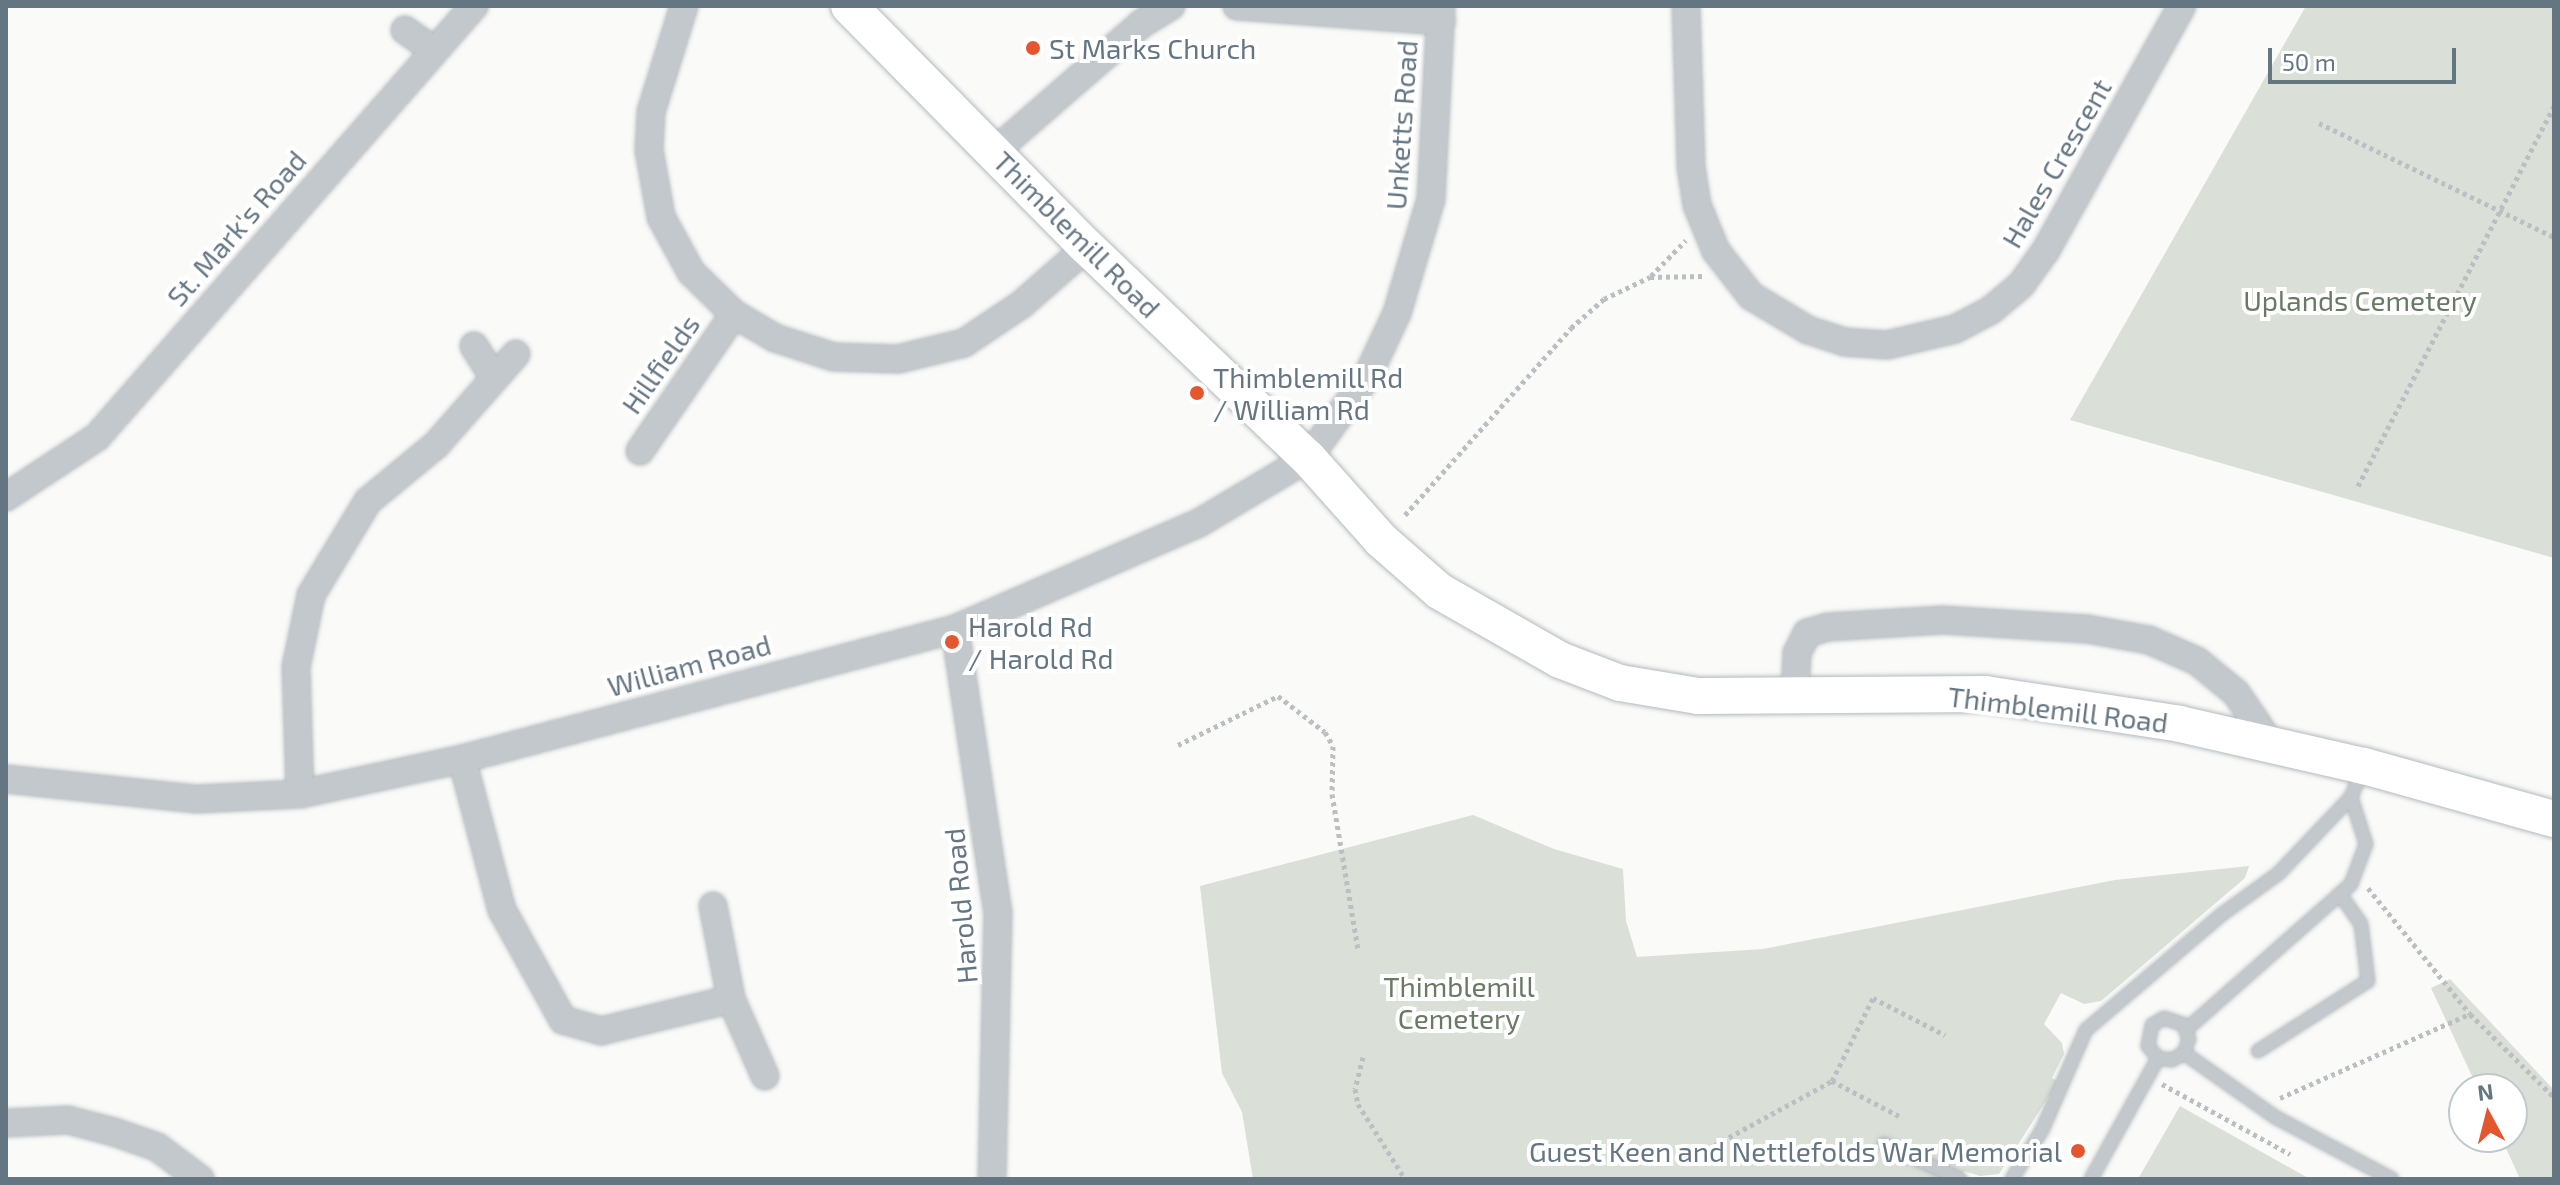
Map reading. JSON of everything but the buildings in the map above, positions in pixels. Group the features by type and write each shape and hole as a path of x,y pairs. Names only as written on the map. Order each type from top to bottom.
{"main road":[{"name":"Thimblemill Road","path":"849,6 1087,247 1308,458 1508,609 1621,661 1742,694 1985,694 2185,725 2271,744 2358,782 2554,819"}],"street":[{"name":"St. Mark's Road","path":"6,497 37,481 97,437 432,49 474,6"},
{"name":"Hillfields","path":"684,6 657,88 649,150 661,217 683,259 734,314 775,338 834,357 898,359 964,343 1022,304 1087,247"},
{"path":"1237,6 1441,14"},
{"name":"Hales Crescent","path":"1686,6 1691,167 1697,205 1716,251 1751,296 1808,330 1844,342 1887,345 1955,329 1991,310 2021,285 2046,250 2182,6"},
{"path":"994,152 1166,7"},
{"name":"Unketts Road","path":"1308,458 1367,377 1417,260 1431,199 1441,14"},
{"path":"405,30 432,49"},
{"name":"Hillfields","path":"640,451 734,314"},
{"path":"474,346 494,378"},
{"path":"300,794 296,667 311,595 368,501 436,445 516,354"},
{"name":"William Road","path":"6,779 197,799 300,794 462,759 955,629 1199,523 1308,458"},
{"path":"6,483 37,481"},
{"path":"1795,694 1797,653 1807,633 1828,627 1943,620 2087,629 2149,640 2197,661 2236,693 2271,744"},
{"name":"Harold Road","path":"955,629 998,912 992,1179"},
{"path":"462,759 484,859 502,910 563,1020 601,1031 731,999"},
{"name":"William Road","path":"6,799 50,784"},
{"path":"713,906 731,999 765,1076"},
{"path":"6,1123 68,1120 114,1132 157,1147 200,1179"}],"lane":[{"path":"2184,1053 2187,1029 2340,894 2356,871 2365,829 2358,782"},
{"path":"2012,1179 2042,1130 2086,1030 2221,915 2279,873 2358,782"},
{"path":"2258,1051 2368,981 2361,924 2340,894"},
{"path":"2184,1053 2172,1060 2158,1058 2148,1046 2152,1025 2170,1018 2187,1029"},
{"path":"2184,1053 2261,1107 2392,1179"},
{"path":"2091,1179 2158,1058"},
{"path":"1884,1144 1960,1179"}],"path":[{"path":"2358,486 2554,106"},
{"path":"2319,123 2554,237"},
{"path":"1405,515 1571,328 1604,299 1650,277 1688,237 1697,205"},
{"path":"1650,277 1708,276"},
{"path":"1178,745 1278,696 1325,732 1333,746 1336,823 1358,950"},
{"path":"2356,871 2470,1014 2554,1097"},
{"path":"1715,1145 1832,1081 1873,998 1945,1035"},
{"path":"2261,1107 2470,1014"},
{"path":"1363,1057 1355,1089 1358,1104 1405,1179"},
{"path":"2154,1079 2290,1154"},
{"path":"1832,1081 1899,1116"}],"green space":[{"name":"Uplands Cemetery","path":"2306,6 2554,6 2554,558 2070,420"},
{"name":"Thimblemill Cemetery","path":"1473,815 1554,849 1623,869 1626,921 1637,957 1763,949 2115,880 2249,866 2245,878 2101,1001 2084,1004 2061,993 2044,1024 2062,1043 2064,1054 2052,1078 2058,1082 1999,1174 1980,1176 1964,1171 1960,1179 1253,1179 1242,1112 1222,1073 1200,886"},
{"path":"2450,979 2554,1090 2554,1179 2520,1179 2508,1153 2528,1153 2528,1073 2471,1073 2431,988"},
{"path":"2180,1106 2310,1179 2138,1179"}],"place":[{"name":"St Marks Church","path":"1033,48"},
{"name":"Thimblemill Rd / William Rd","path":"1197,393"},
{"name":"Harold Rd / Harold Rd","path":"952,642"},
{"name":"Guest Keen and Nettlefolds War Memorial","path":"2078,1151"}]}
